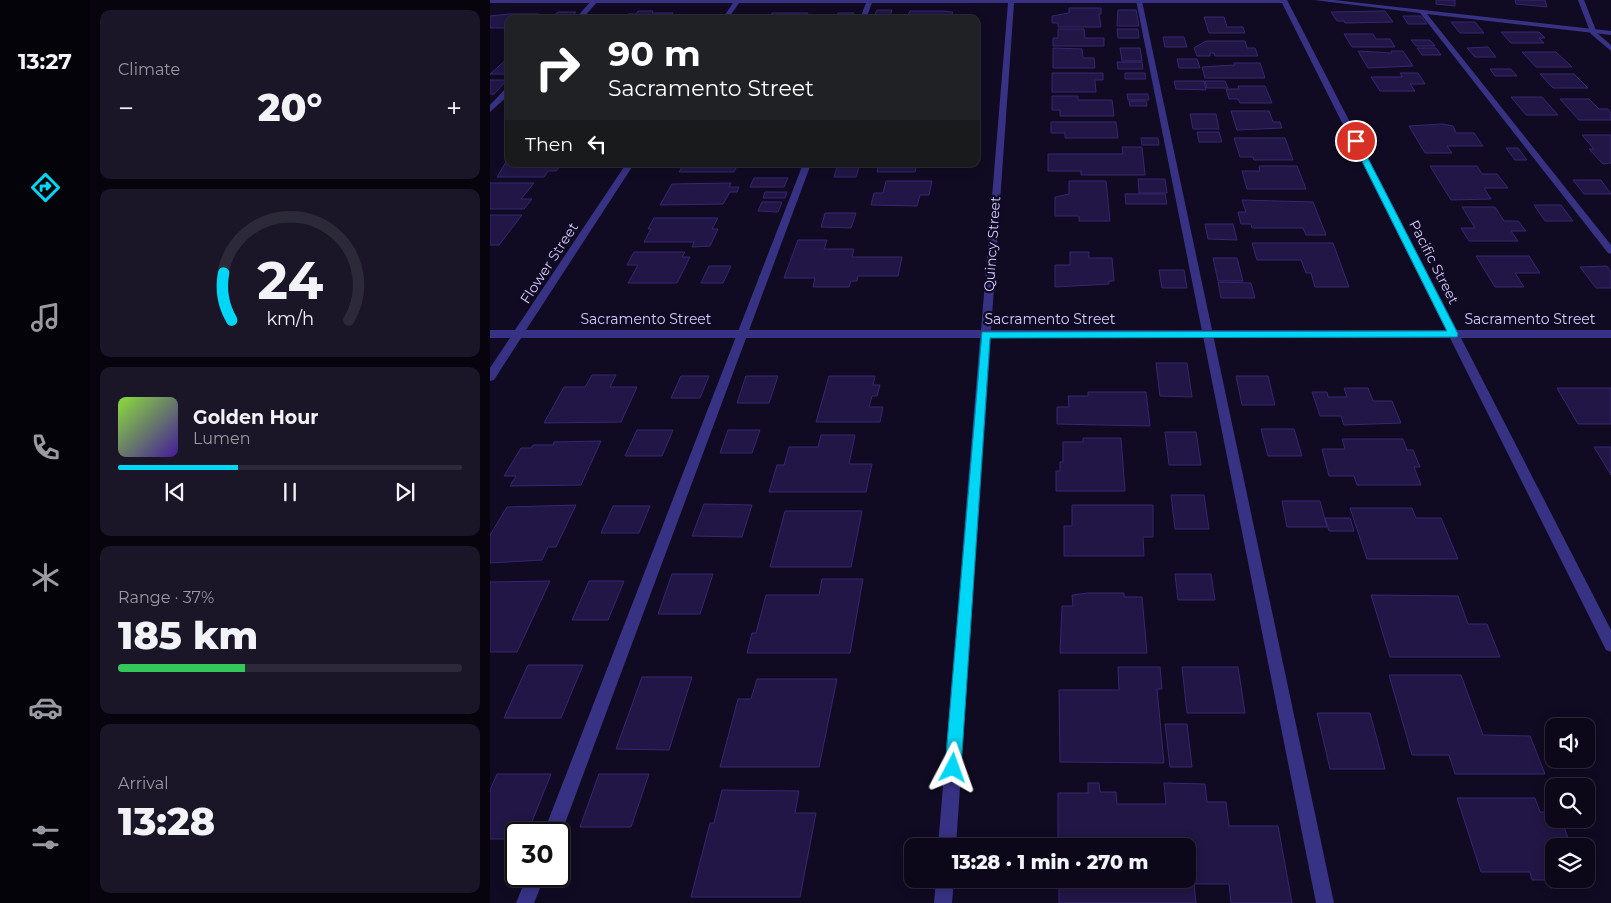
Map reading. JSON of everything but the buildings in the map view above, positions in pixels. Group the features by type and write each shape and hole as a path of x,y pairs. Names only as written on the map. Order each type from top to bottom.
{"street":[{"path":"582,15 595,0"},
{"path":"728,15 737,0"},
{"path":"864,15 870,0"},
{"name":"Quincy Street","path":"948,838 1011,0"},
{"path":"490,1 1284,0"},
{"name":"Pacific Street","path":"1284,0 1611,645"},
{"path":"1317,0 1611,33"},
{"path":"1581,0 1593,31 1611,49"},
{"path":"1139,1 1325,903"},
{"path":"1422,12 1611,250"},
{"path":"490,110 505,94"},
{"name":"Flower Street","path":"490,377 628,167"},
{"path":"557,822 806,167"},
{"name":"Sacramento Street","path":"490,334 1611,334"},
{"path":"526,903 532,887"},
{"path":"943,903 944,888"}],"route":[{"path":"953,768 986,334 1453,334 1356,141"}]}
